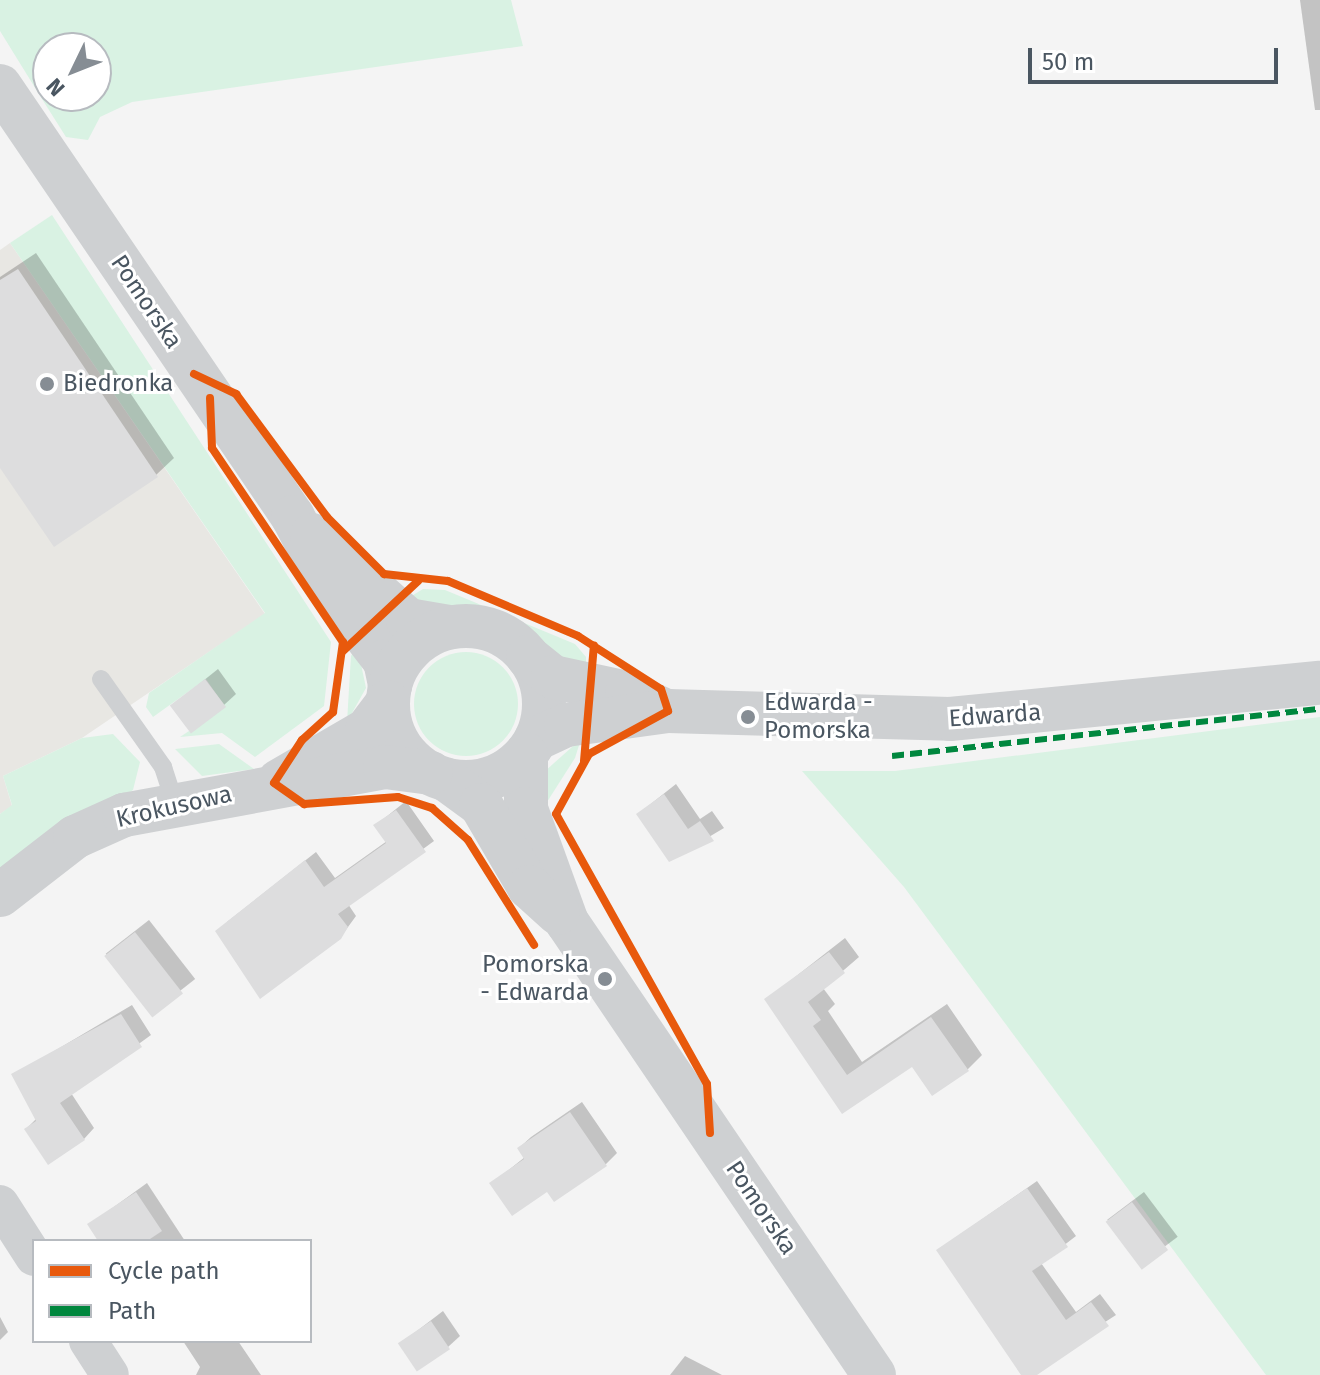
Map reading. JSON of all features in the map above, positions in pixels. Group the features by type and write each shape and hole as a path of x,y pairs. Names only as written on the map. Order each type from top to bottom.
{"street":[{"name":"Pomorska","path":"0,86 293,517 334,595 385,661 389,693"},
{"name":"Pomorska","path":"293,517 408,620 450,627"},
{"path":"450,627 485,628 528,657 543,689 531,747 498,775 439,776 395,736 389,693 419,642 450,627"},
{"name":"Edwarda","path":"528,657 553,677 627,693 668,711"},
{"name":"Edwarda","path":"531,747 566,725 668,711 950,719 1320,683"},
{"name":"Krokusowa","path":"274,783 367,730 389,693"},
{"name":"Pomorska","path":"531,747 526,809 567,922"},
{"name":"Krokusowa","path":"0,895 99,825 274,783 325,783 400,766 439,776"},
{"name":"Pomorska","path":"439,776 481,805 529,887 567,922 874,1375"},
{"path":"0,1204 32,1254"}],"lane":[{"path":"101,679 163,767 175,805"}],"shaded area":[{"path":"10,243 265,614 82,738 3,776 12,806 0,814 0,250"}],"green space":[{"path":"0,0 511,0 523,46 132,102 112,111 112,32 32,32 32,82 0,31"},
{"path":"50,112 111,112 100,117 88,140 66,137"},
{"path":"52,215 331,642 324,706 255,757 222,733 180,737 225,707 206,679 153,717 146,707 149,693 265,613 10,243"},
{"path":"423,589 445,590 575,644 586,657 586,674 506,619 405,600"},
{"path":"357,645 366,688 347,722 351,656"},
{"path":"466,652 486,656 503,667 514,684 518,704 514,724 503,741 486,752 466,756 446,752 429,741 418,724 414,704 418,684 429,667 446,656"},
{"path":"1320,717 1320,1375 1266,1375 904,887 802,771 895,771"},
{"path":"113,734 140,762 133,790 0,873 0,814 12,805 3,776 82,738"},
{"path":"581,739 575,758 547,802 544,772"},
{"path":"219,744 254,769 202,776 175,749"}],"building":[{"name":"Biedronka","path":"18,269 158,477 54,547 0,468 0,280"},
{"path":"205,679 226,707 191,733 170,705"},
{"path":"664,794 688,829 700,821 714,841 669,862 636,814"},
{"path":"396,810 426,852 338,914 348,927 341,939 260,999 215,931 305,860 324,887 386,843 373,825"},
{"path":"135,932 183,993 152,1017 104,956"},
{"path":"829,952 845,973 808,1002 821,1020 813,1026 847,1075 931,1017 969,1071 932,1096 912,1067 842,1114 764,999"},
{"path":"121,1014 142,1047 60,1103 85,1140 48,1165 24,1129 36,1121 11,1074"},
{"path":"570,1112 607,1166 554,1202 547,1192 512,1216 489,1183 524,1159 517,1148"},
{"path":"1027,1188 1068,1247 1032,1271 1066,1320 1091,1302 1109,1326 1037,1375 1021,1375 936,1250"},
{"path":"136,1192 162,1231 150,1239 97,1239 87,1224"},
{"path":"1132,1202 1168,1250 1142,1270 1106,1222"},
{"path":"431,1321 450,1349 417,1372 398,1343"}],"marked path":[{"path":"892,756 1320,709"}],"cycle path":[{"path":"194,374 236,394 327,517 384,574 448,581 578,636 661,689 668,711 589,754 556,814 707,1084 710,1133"},
{"path":"210,398 212,448 343,642 333,712 302,740 274,783 304,804 398,797 432,808 468,840 534,945"},
{"path":"343,651 418,581"},
{"path":"584,761 594,645"}],"place":[{"name":"Biedronka","path":"47,384"},
{"name":"Edwarda - Pomorska","path":"748,717"},
{"name":"Pomorska - Edwarda","path":"605,979"}]}
